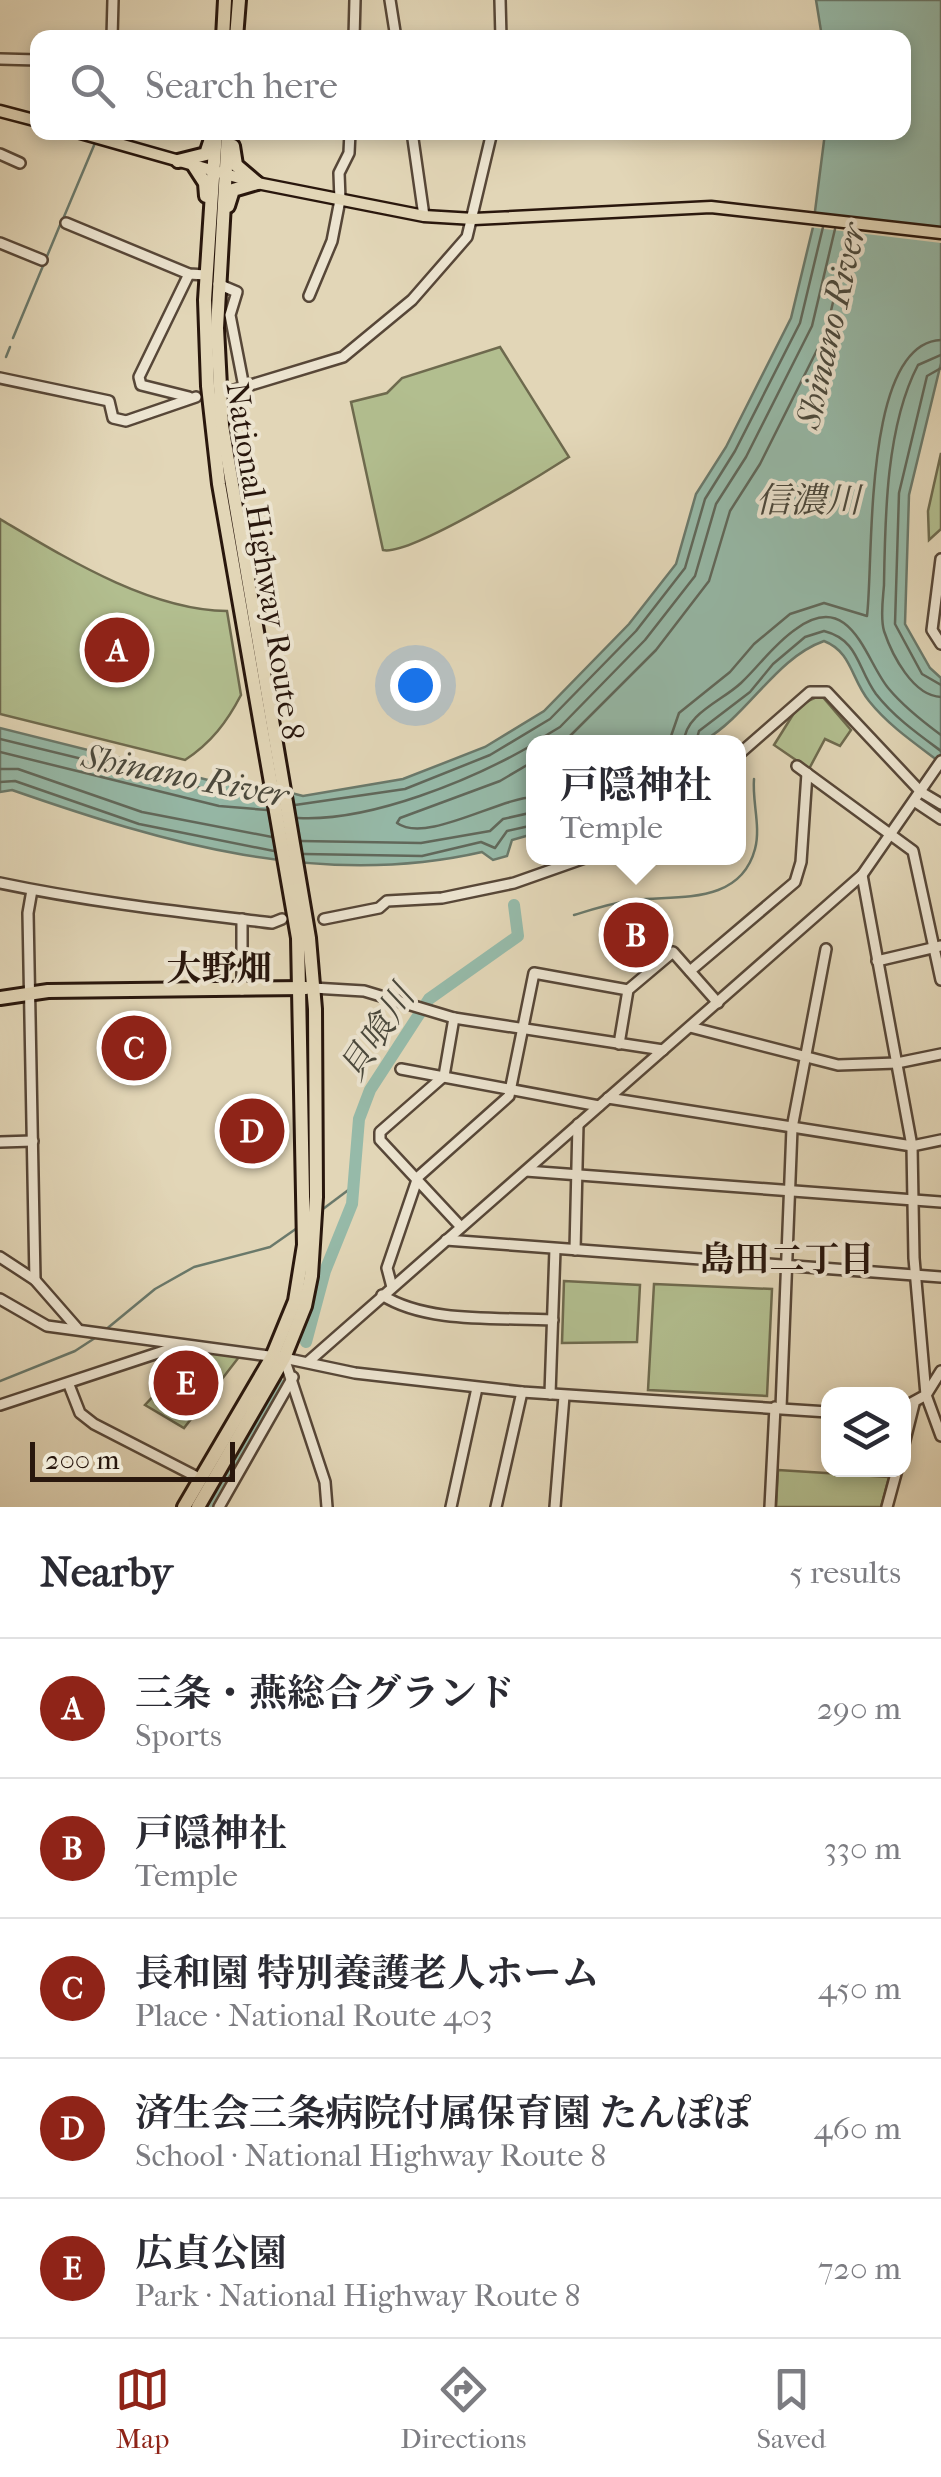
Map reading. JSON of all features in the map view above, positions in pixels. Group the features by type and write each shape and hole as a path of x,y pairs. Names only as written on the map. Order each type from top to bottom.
{"highway":[{"path":"223,30 225,0"},
{"path":"237,30 239,0"},
{"path":"178,161 206,154 211,140"},
{"name":"National Highway Route 8","path":"212,279 220,244 220,172 215,140"},
{"name":"National Highway Route 8","path":"198,1507 278,1357 309,1243 307,988 298,896 217,427 210,228 229,140"},
{"path":"220,244 226,235 230,195 257,183 236,166 232,140"},
{"path":"194,166 205,183 205,219 210,228"},
{"path":"0,998 31,993 307,988"},
{"name":"National Highway Route 8","path":"184,1507 278,1357"}],"main road":[{"path":"0,110 30,119"},
{"path":"112,140 257,183 424,216 474,219 650,208 758,211 941,232"}],"street":[{"path":"112,0 112,30"},
{"path":"354,30 355,0"},
{"path":"390,0 395,30"},
{"path":"500,0 501,30"},
{"path":"0,59 30,60"},
{"path":"309,296 332,241 340,200 340,173 349,153 350,140"},
{"path":"413,140 424,216"},
{"path":"231,391 343,357 412,300 462,245 474,219 490,140"},
{"path":"0,154 20,163"},
{"path":"66,223 237,292 230,314 244,387"},
{"path":"0,242 42,260"},
{"path":"0,378 109,401 112,418 126,422 193,397 141,385 140,377 189,274"},
{"path":"941,559 932,630 941,644"},
{"path":"746,749 810,692 828,692 941,819"},
{"path":"308,1362 862,875 941,761"},
{"path":"797,766 913,851 937,947 941,980"},
{"path":"690,971 795,882 801,862 807,772"},
{"path":"918,796 941,804"},
{"path":"324,919 379,908 388,902 442,898 514,883 565,865"},
{"path":"862,875 912,1146 915,1276 926,1395 941,1436"},
{"path":"0,883 272,924 282,919"},
{"path":"32,890 28,912 35,1280"},
{"path":"242,920 242,990"},
{"path":"877,961 937,947"},
{"path":"770,1507 787,1266 792,1128 826,949"},
{"path":"619,1044 628,990 673,952 718,1003"},
{"path":"392,1287 387,1268 418,1177 512,1089 534,973 628,990"},
{"path":"307,988 364,991 454,1018 663,1050"},
{"path":"454,1018 444,1076 380,1132 380,1140 461,1227"},
{"path":"690,1027 804,1057 861,1067 941,1054"},
{"path":"400,1068 599,1106"},
{"path":"608,1098 912,1146 941,1140"},
{"path":"575,1250 578,1124"},
{"path":"0,1142 34,1141"},
{"path":"526,1171 941,1202"},
{"path":"446,1240 941,1278"},
{"path":"550,1394 556,1249"},
{"path":"0,1257 35,1280 78,1328"},
{"path":"382,1295 398,1306 438,1312 553,1320"},
{"path":"0,1299 36,1322 278,1357 356,1373 564,1396 821,1411"},
{"path":"0,1406 185,1344"},
{"path":"278,1357 293,1378 325,1482 327,1507"},
{"path":"911,1404 926,1395 941,1371"},
{"path":"219,1507 293,1378"},
{"path":"69,1385 80,1413 94,1424 201,1479"},
{"path":"451,1507 478,1388"},
{"path":"496,1507 522,1392"},
{"path":"554,1507 564,1396"},
{"path":"887,1507 895,1477"}],"shaded area":[{"path":"500,347 569,457 419,541 383,550 351,402 387,393 402,378"},
{"path":"941,453 941,529 929,540 928,511"},
{"path":"0,519 80,565 138,592 168,602 227,611 241,695 224,723 203,746 185,760 0,714"},
{"path":"821,695 851,730 840,746 825,739 809,769 774,745 799,705"},
{"path":"564,1281 640,1285 637,1342 562,1343"},
{"path":"654,1284 772,1289 767,1396 648,1390"},
{"path":"185,1349 239,1357 184,1428 145,1405 158,1391 152,1376 175,1364"},
{"path":"778,1470 821,1473 821,1477 889,1477 881,1507 776,1507"}],"water":[{"name":"信濃川","path":"816,0 941,0 941,363 909,495 905,624 930,668 941,678 941,763 877,710 863,693 846,659 824,641 791,660 712,735 526,735 526,836 512,840 507,856 493,860 482,852 422,862 362,865 302,863 243,855 127,827 12,790 0,792 0,728 224,784 256,784 303,796 403,779 485,747 544,711 629,624 676,564 696,494 726,447 791,318 813,227 824,140 911,140 911,30 821,30"}],"pier":[{"path":"808,227 941,240 941,243"}],"waterway":[{"path":"63,219 95,143"},
{"path":"13,338 60,225"},
{"path":"6,357 10,347"},
{"path":"574,915 627,901 706,894 736,880 747,867 757,841 754,779"},
{"name":"貝喰川","path":"306,1342 325,1271 352,1204 359,1119 370,1090 429,999 518,936 514,905"},
{"name":"貝喰川","path":"323,1209 351,1188"},
{"name":"貝喰川","path":"104,1331 155,1289 194,1267 270,1247 300,1226"},
{"name":"貝喰川","path":"0,1381 75,1351 98,1336"},
{"path":"210,1507 280,1385"}],"place":[{"name":"三条・燕総合グランド","path":"117,650"},
{"name":"戸隠神社","path":"636,935"},
{"name":"長和園 特別養護老人ホーム","path":"134,1048"},
{"name":"済生会三条病院付属保育園 たんぽぽ","path":"252,1131"},
{"name":"広貞公園","path":"186,1383"}],"district":[{"name":"大野畑","path":"219,968"},
{"name":"島田二丁目","path":"787,1259"}],"water label":[{"name":"Shinano River","path":"831,326"},
{"name":"Shinano River","path":"185,776"}]}
